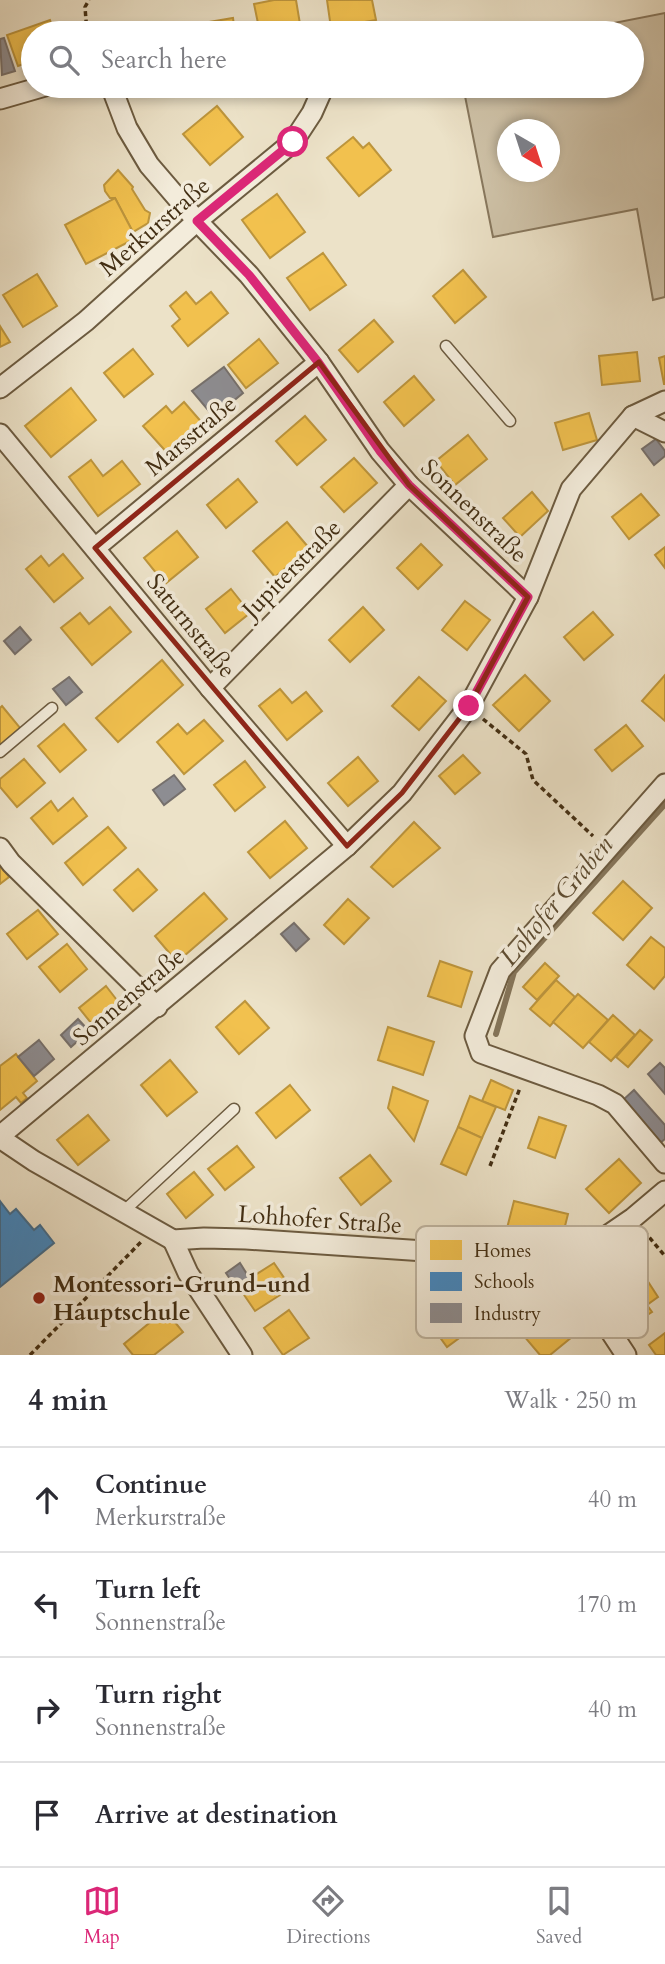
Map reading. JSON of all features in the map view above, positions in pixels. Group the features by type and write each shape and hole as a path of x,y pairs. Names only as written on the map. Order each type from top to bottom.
{"street":[{"path":"0,99 21,93"},
{"name":"Sonnenstraße","path":"0,1137 347,846 402,793 469,706 528,597 409,485 380,451 318,362 249,275 197,221 149,164 127,128 116,98"},
{"name":"Merkurstraße","path":"0,388 86,321 197,221 293,142 313,113 319,98"},
{"name":"Marsstraße","path":"95,548 318,362"},
{"path":"528,597 571,489 633,415 665,401"},
{"path":"633,415 665,432"},
{"name":"Saturnstraße","path":"0,435 210,688 347,846"},
{"name":"Jupiterstraße","path":"210,688 409,485"},
{"path":"665,784 500,971 475,1037 481,1053 615,1104 665,1163"},
{"path":"0,848 11,863 156,1007"},
{"path":"0,1137 33,1161 173,1240 188,1273 235,1352"},
{"name":"Lohhofer Straße","path":"622,1226 665,1191"},
{"name":"Lohhofer Straße","path":"173,1240 246,1239 416,1250"},
{"path":"615,1338 626,1355"}],"lane":[{"path":"446,345 510,421"},
{"path":"0,752 52,708"},
{"path":"124,1211 234,1109"}],"path":[{"path":"86,21 85,7 89,0"},
{"path":"469,706 526,754 533,780 608,849"},
{"path":"490,1166 527,1069"},
{"path":"634,1218 641,1226"},
{"path":"30,1355 155,1228"},
{"path":"648,1235 665,1256"}],"highlighted area":[{"path":"319,362 409,485 528,597 469,706 402,793 347,846 95,548"}],"shaded area":[{"path":"665,13 665,297 653,300 637,209 493,237 465,98 644,98 644,21 624,21"}],"building: Homes":[{"path":"296,0 300,21 258,21 254,4"},
{"path":"327,0 372,0 376,20 330,21"},
{"path":"21,30 21,65 18,66 7,35"},
{"path":"217,106 243,137 210,165 183,134"},
{"path":"353,137 363,148 369,143 391,170 359,196 327,158"},
{"path":"118,170 133,187 145,210 150,213 148,223 133,232 115,198 110,198 105,191 104,185"},
{"path":"277,194 305,232 270,258 242,220"},
{"path":"115,198 136,238 86,264 65,225"},
{"path":"323,253 346,285 310,310 287,278"},
{"path":"463,270 486,297 455,323 433,296"},
{"path":"37,274 57,306 23,327 3,295"},
{"path":"186,292 196,304 211,292 228,313 188,346 172,326 180,319 170,306"},
{"path":"374,320 393,342 358,372 339,350"},
{"path":"0,326 10,342 0,347"},
{"path":"259,339 278,363 246,388 228,365"},
{"path":"133,349 153,374 124,397 104,373"},
{"path":"637,352 640,381 602,385 599,356"},
{"path":"665,356 665,384 664,384 659,358"},
{"path":"414,376 434,400 404,426 384,402"},
{"path":"71,388 96,420 51,457 25,426"},
{"path":"184,402 204,425 170,456 143,426 166,406 172,413"},
{"path":"589,413 597,440 563,450 555,423"},
{"path":"305,416 326,440 297,465 276,441"},
{"path":"468,435 487,459 455,485 436,461"},
{"path":"354,458 377,483 344,512 321,487"},
{"path":"91,460 103,476 122,461 140,484 98,516 69,477"},
{"path":"238,479 257,502 226,528 207,505"},
{"path":"532,492 548,511 520,537 503,518"},
{"path":"641,494 659,515 629,539 612,517"},
{"path":"287,522 309,548 275,577 253,551"},
{"path":"177,531 198,557 165,584 144,558"},
{"path":"421,544 442,565 418,589 397,568"},
{"path":"665,547 665,568 655,555"},
{"path":"63,554 83,578 54,602 26,569 41,556 49,566"},
{"path":"231,589 250,613 225,633 206,609"},
{"path":"465,601 490,620 467,650 442,630"},
{"path":"110,607 131,632 92,665 61,628 80,613 89,624"},
{"path":"363,607 384,630 350,662 329,640"},
{"path":"593,612 613,635 584,660 564,637"},
{"path":"162,660 183,685 118,742 96,718"},
{"path":"525,675 550,701 519,731 493,705"},
{"path":"665,675 665,721 642,701"},
{"path":"419,677 446,701 419,730 392,706"},
{"path":"280,689 292,703 306,692 322,711 287,740 259,706"},
{"path":"2,706 21,729 0,746 0,708"},
{"path":"204,720 223,741 184,774 157,742 178,724 187,734"},
{"path":"64,724 86,750 60,772 38,746"},
{"path":"626,725 643,746 612,771 595,750"},
{"path":"463,755 480,773 455,794 439,776"},
{"path":"358,757 378,781 348,806 328,783"},
{"path":"24,759 45,783 17,807 0,787 0,779"},
{"path":"245,761 265,787 235,811 214,785"},
{"path":"73,798 87,816 53,844 31,818 51,801 58,811"},
{"path":"285,821 307,848 270,878 248,852"},
{"path":"414,822 440,848 393,887 371,867"},
{"path":"108,827 126,848 83,885 65,863"},
{"path":"0,865 9,877 0,884"},
{"path":"138,869 157,890 133,911 114,890"},
{"path":"623,881 652,908 623,940 593,913"},
{"path":"204,893 227,919 177,962 155,936"},
{"path":"348,899 369,918 344,944 324,925"},
{"path":"38,910 58,934 27,959 7,934"},
{"path":"651,937 665,948 665,976 654,989 627,965"},
{"path":"67,944 87,969 60,992 39,967"},
{"path":"440,961 472,972 461,1007 428,996"},
{"path":"545,963 559,976 537,1000 523,987"},
{"path":"556,980 575,997 550,1026 530,1009"},
{"path":"106,986 123,1008 96,1029 79,1008"},
{"path":"578,994 608,1020 583,1048 553,1022"},
{"path":"245,1001 269,1028 239,1054 216,1027"},
{"path":"613,1015 635,1035 611,1061 589,1042"},
{"path":"388,1027 434,1042 423,1075 378,1060"},
{"path":"640,1030 652,1040 628,1067 616,1057"},
{"path":"16,1054 37,1081 23,1093 27,1098 21,1103 16,1097 0,1110 0,1066"},
{"path":"170,1060 197,1092 167,1116 141,1085"},
{"path":"491,1080 513,1090 505,1110 482,1101"},
{"path":"290,1085 310,1110 276,1138 256,1113"},
{"path":"393,1087 428,1101 414,1141 388,1108"},
{"path":"470,1096 496,1107 482,1138 458,1127"},
{"path":"88,1115 109,1140 78,1165 57,1140"},
{"path":"539,1117 566,1126 555,1158 528,1148"},
{"path":"458,1127 482,1138 466,1175 441,1164"},
{"path":"237,1146 254,1167 225,1190 208,1169"},
{"path":"370,1155 391,1181 361,1205 340,1178"},
{"path":"619,1159 641,1183 609,1213 586,1189"},
{"path":"194,1172 213,1195 186,1218 167,1194"},
{"path":"514,1201 568,1214 565,1226 508,1226"},
{"path":"274,1263 291,1288 255,1311 238,1286"},
{"path":"648,1282 658,1297 648,1304"},
{"path":"165,1310 183,1332 154,1355 133,1355 124,1344"},
{"path":"289,1310 309,1338 283,1355 264,1328"},
{"path":"665,1333 665,1355 656,1355 649,1345"},
{"path":"440,1338 459,1338 447,1347"},
{"path":"526,1338 571,1338 550,1355 540,1355"}],"building: Schools":[{"path":"0,1201 10,1214 16,1209 34,1230 40,1225 54,1243 0,1287"}],"building: Industry":[{"path":"4,38 15,71 2,75 0,39"},
{"path":"224,367 243,393 214,417 192,391"},
{"path":"656,439 665,451 665,456 654,465 642,449"},
{"path":"20,627 31,640 15,654 4,641"},
{"path":"69,677 82,692 66,705 53,689"},
{"path":"174,775 185,789 164,805 153,790"},
{"path":"294,923 309,939 296,951 281,934"},
{"path":"78,1019 89,1031 71,1047 61,1035"},
{"path":"39,1040 54,1059 34,1076 18,1057"},
{"path":"660,1063 665,1068 665,1094 648,1074"},
{"path":"634,1090 665,1125 665,1139 660,1143 623,1100"},
{"path":"240,1263 250,1279 236,1288 226,1273"}],"waterway":[{"name":"Lohofer Graben","path":"496,1034 514,972 665,804"}],"place":[{"name":"Montessori-Grund-und Hauptschule","path":"39,1298"}],"route":[{"path":"293,142 197,221 249,275 318,362 380,451 409,485 528,597 469,706"}]}
